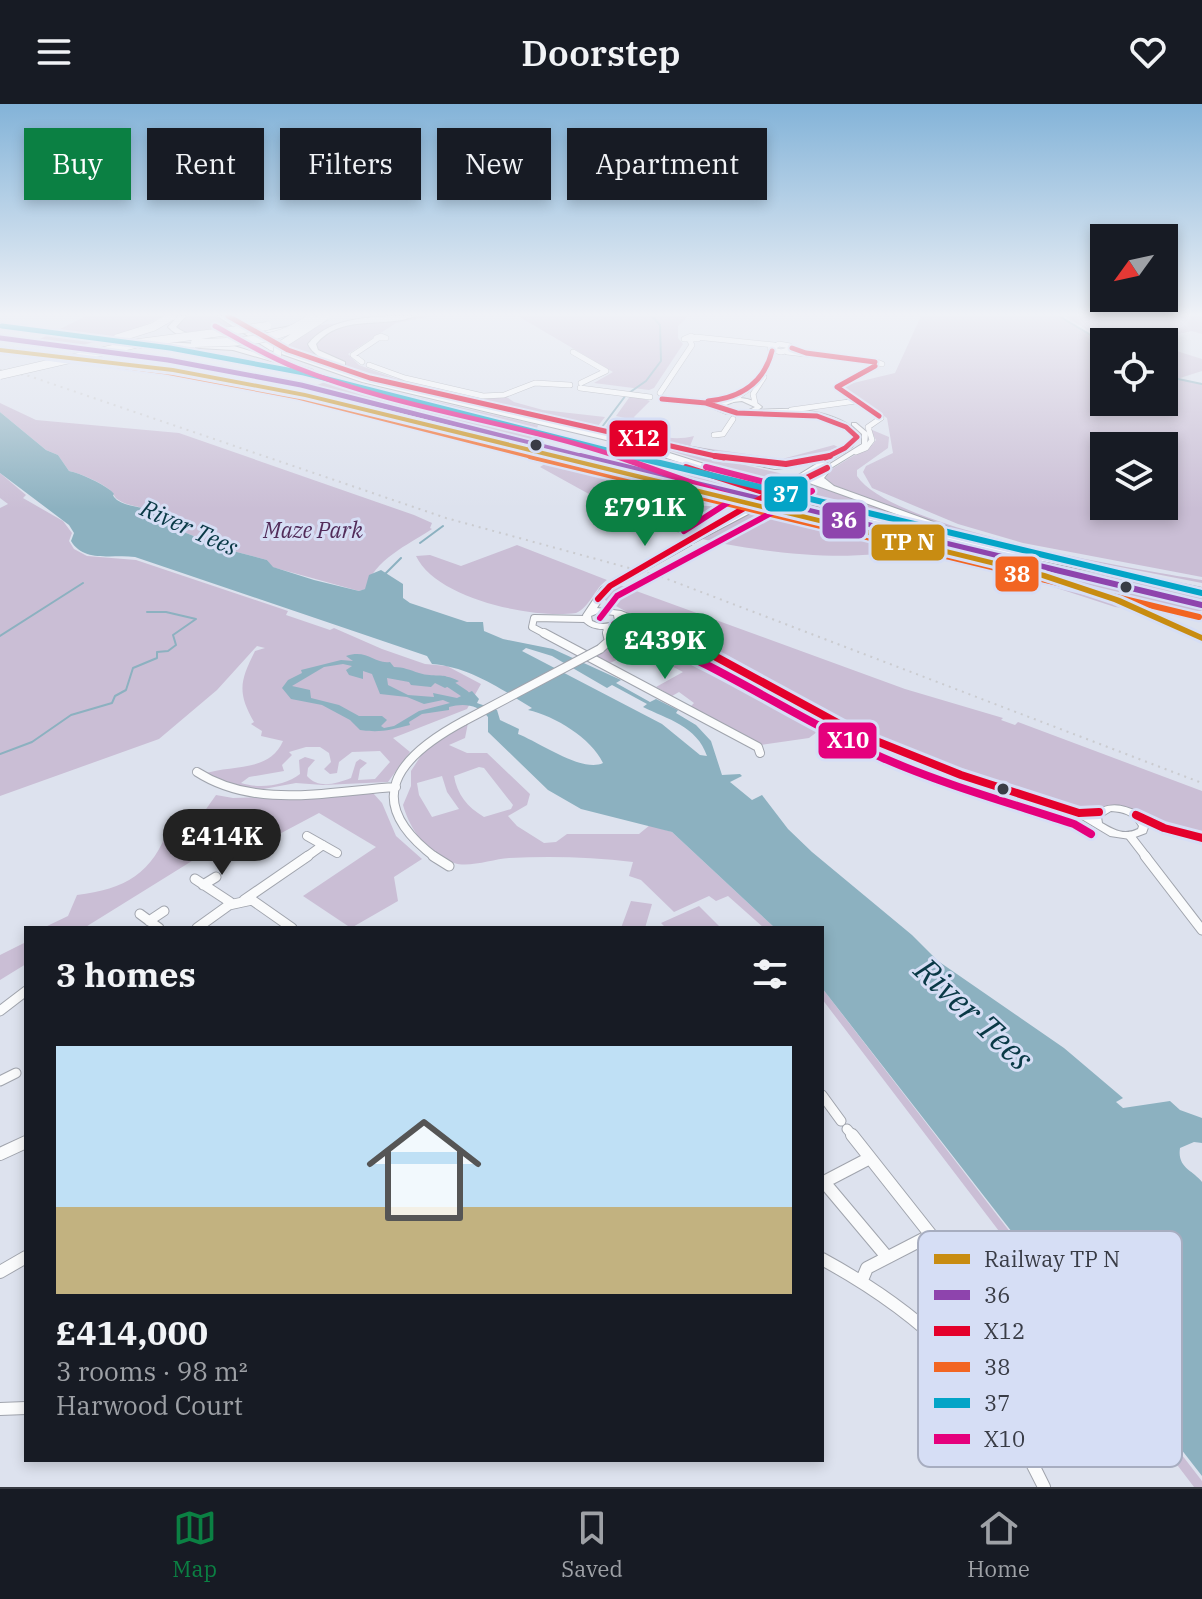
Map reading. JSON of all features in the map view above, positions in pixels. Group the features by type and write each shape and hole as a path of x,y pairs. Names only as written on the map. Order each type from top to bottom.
{"highway":[{"path":"360,381 450,399"},
{"path":"367,381 716,457 775,466 802,463 840,452"},
{"path":"383,381 565,425 845,511 1035,558"},
{"path":"390,381 414,389"},
{"path":"565,425 767,496 808,507 942,540 1202,589"},
{"path":"565,425 845,507 1066,561 1202,589"},
{"path":"716,457 798,482 830,488 934,525 1066,561"},
{"path":"826,469 818,478 830,488"}],"main road":[{"path":"274,381 1202,605"}],"street":[{"path":"416,381 483,396 504,395 532,384 582,385 651,395 756,403 840,418 861,429 866,442 856,452"},
{"path":"582,385 590,381"},
{"path":"663,396 672,381"},
{"path":"730,414 723,407 747,393 756,381"},
{"path":"749,413 758,409 753,394 762,381"},
{"path":"847,381 837,387 879,416"},
{"path":"663,396 705,403 730,414 813,416 846,424 853,429 857,437 798,482"},
{"path":"791,410 856,401"},
{"path":"714,435 723,434 730,414"},
{"path":"861,429 879,416"},
{"path":"588,616 598,599 615,583 767,496 869,446 872,440 868,427 880,419 879,416"},
{"path":"690,541 767,496"},
{"path":"598,599 621,618 610,626"},
{"path":"760,753 758,747 538,632 532,627 534,618 615,612 695,643 793,701 889,747 961,775 1098,818 1108,832 1130,836 1161,828"},
{"path":"588,616 592,625 639,623"},
{"path":"449,866 420,847 401,826 396,809 396,787 404,766 414,753 464,721 600,649 609,641 610,626"},
{"path":"197,772 213,785 255,794 396,787"},
{"path":"1098,818 1117,809 1161,828 1202,838"},
{"path":"1139,817 1144,826 1142,831"},
{"path":"307,836 337,853"},
{"path":"1130,836 1202,930"},
{"path":"244,900 323,845"},
{"path":"216,877 199,882 230,902"},
{"path":"203,926 230,902 252,900 289,926"},
{"path":"156,926 145,918 164,911"},
{"path":"0,1011 24,995"},
{"path":"0,1081 16,1073"},
{"path":"824,1099 928,1231"},
{"path":"0,1154 24,1143"},
{"path":"824,1182 868,1159"},
{"path":"824,1184 887,1257"},
{"path":"862,1280 867,1268 918,1242"},
{"path":"0,1272 24,1258"},
{"path":"824,1260 862,1280 918,1320"},
{"path":"0,1409 24,1408"},
{"path":"1034,1467 1044,1487"}],"green space":[{"path":"328,381 345,381 538,425 533,441 315,386"},
{"path":"392,381 406,381 478,396 505,396 514,402 543,410 605,417 598,426"},
{"path":"598,381 659,381 649,390 594,383"},
{"path":"864,381 1090,381 1090,416 1178,416 1178,381 1202,384 1202,577 1023,543 958,524 872,488 863,472 866,466 893,453 887,418 844,389 845,385"},
{"path":"631,395 650,401 634,417 640,429 666,437 694,436 690,446 782,459 834,445 838,447 809,458 764,462 663,445 605,428 614,418 625,418 616,416"},
{"name":"Maze Park","path":"0,403 36,420 179,433 414,515 432,523 432,529 384,561 366,589 359,591 272,567 267,560 229,550 171,527 162,514 124,503 101,484 69,471 58,455 46,450 0,412"},
{"path":"870,429 889,437 888,448 857,470 857,476 879,495 916,513 1017,544 1202,580 1202,583 1033,550 944,526 825,484 822,475 873,444 876,440"},
{"path":"632,439 779,473 789,478 778,484"},
{"path":"651,457 742,488 747,495 598,458"},
{"path":"551,460 736,504 682,504 653,500 640,506 620,502 642,512 637,513 598,499 540,467"},
{"path":"0,473 26,495 23,498 63,521 72,533 69,541 74,549 87,556 136,560 288,611 286,615 330,630 334,628 425,664 447,666 481,684 467,709 393,738 410,752 388,782 323,785 296,783 252,791 203,774 259,763 277,751 283,741 261,736 262,731 251,724 254,722 242,686 255,651 265,648 257,646 217,690 159,739 0,796 0,508 8,504 0,498","holes":["320,747 329,753 331,762 324,769 330,774 337,773 339,762 352,752 380,751 390,762 375,779 358,780 360,769 367,763 360,759 351,778 322,784 307,776 308,768 315,760 305,757 299,760 300,774 287,781 264,786 241,783 249,777 284,771 282,765 292,755 289,752"]},
{"path":"809,482 967,536 796,490"},
{"path":"685,505 730,507 686,536 638,515"},
{"path":"758,509 1024,573 1132,609 1115,607 1011,573 754,511"},
{"path":"751,513 879,543 877,550 880,553 840,556 790,553 699,538"},
{"path":"517,545 607,580 585,607 576,613 536,613 464,595 427,571 416,556 430,555 461,566"},
{"path":"944,547 1200,607 1202,611 1154,610 1061,577"},
{"path":"1004,555 1202,595 1202,602"},
{"path":"617,584 905,689 1003,718 1001,720 1015,725 1018,722 1202,791 1202,834 1151,821 1123,807 1080,809 973,777 885,743 812,708 700,641 638,618 605,600 605,595"},
{"path":"634,626 690,646 751,686 825,726 809,738 761,745 689,708 694,703 679,692 672,696 656,687 683,672 639,649 606,665 592,658 611,645 621,630"},
{"path":"468,723 465,738 449,745 467,753 487,753 530,794 527,805 508,816 517,826 544,843 556,842 567,834 639,834 650,825 672,832 773,926 762,926 728,896 716,901 709,896 674,912 641,880 629,876 633,862 540,857 467,864 445,859 421,840 403,805 411,786 411,771 422,754","holes":["484,768 513,805 511,809 484,817 464,800 454,776","442,776 447,792 459,809 432,817 419,795 417,783"]},
{"path":"373,793 382,803 396,836 422,859 394,877 398,901 354,926 348,926 303,896 376,847 319,813 251,849 208,851 87,926 47,926 68,916 77,895 123,883 146,867 155,856 169,826 197,822 216,795 233,798"},
{"path":"631,901 652,904 646,926 622,926"},
{"path":"699,906 719,926 664,926 661,923"},
{"path":"24,943 24,965 0,980 0,955"},
{"path":"824,991 1009,1231 999,1231 824,1002"},
{"path":"1182,1455 1202,1481 1202,1487 1194,1487 1179,1467 1182,1467"}],"water":[{"name":"River Tees","path":"0,412 46,450 58,455 69,471 101,484 124,504 162,514 171,527 229,550 267,560 273,567 359,591 365,589 369,575 381,570 403,584 403,598 410,603 467,622 483,622 484,631 503,639 553,649 621,680 616,683 650,702 656,699 678,710 676,713 696,725 711,741 722,775 740,774 742,776 730,782 752,800 762,795 788,829 812,852 912,935 938,961 1064,1048 1123,1098 1116,1102 1123,1108 1170,1101 1180,1110 1202,1118 1202,1143 1194,1142 1180,1148 1180,1155 1183,1164 1202,1182 1202,1476 1182,1450 1182,1231 1011,1231 824,991 824,926 773,926 672,832 581,809 548,790 488,732 488,717 475,707 449,707 449,710 422,714 409,722 410,725 391,730 360,730 350,720 322,705 291,699 282,688 288,680 302,673 301,670 341,660 353,661 346,656 354,654 365,655 390,662 394,667 459,681 445,688 435,683 431,687 411,685 387,678 388,685 408,695 434,697 433,693 457,698 472,691 479,699 477,703 497,710 500,720 519,729 518,734 572,760 594,765 603,763 590,745 571,729 528,710 532,708 497,687 459,669 432,664 427,656 135,557 83,552 71,541 74,533 69,525 0,473","holes":["526,648 552,656 607,688 612,685 647,704 643,707 689,730 707,756 700,755 662,724 522,651","352,666 346,670 349,675 363,679 363,671 372,674 380,694 407,697 424,704 443,700 450,703 419,711 394,726 384,728 381,726 387,720 382,716 359,716 339,705 311,698 310,690 292,686 324,667"]}],"waterway":[{"path":"602,427 626,395 646,381"},
{"path":"1186,381 1202,384"},
{"path":"420,543 443,526"},
{"path":"385,574 401,558"},
{"path":"0,636 83,583"},
{"path":"0,754 32,742 71,715 112,703 115,696 126,690 133,668 157,658 157,652 168,651 176,645 173,635 196,619 166,612 147,612"},
{"path":"444,680 465,694"}],"railway":[{"path":"42,381 446,518 662,577 1202,783"},
{"path":"226,381 324,401 1029,574 1134,608 1202,641"}],"transit line":[{"name":"38","path":"211,381 298,397 704,500 1199,617"},
{"path":"229,381 305,395 1042,575 1117,600 1202,638"},
{"name":"36","path":"277,381 707,488 1202,605"},
{"name":"X10","path":"331,381 578,443 735,498 684,531"},
{"name":"37","path":"334,381 710,476 1202,593"},
{"name":"X12","path":"381,381 738,461 786,464 817,460 845,448 857,437 846,427 817,416 737,413 706,403 662,399"},
{"name":"X12","path":"708,401 730,398 757,381"},
{"name":"X12","path":"849,381 837,387 879,416"},
{"name":"X12","path":"686,467 772,495 827,468"},
{"name":"X10","path":"706,467 803,492"},
{"name":"X12","path":"598,599 610,586 777,489"},
{"name":"X10","path":"600,618 617,596 812,491"},
{"name":"X12","path":"614,625 639,623 678,635 856,733 961,775 1079,813 1099,812"},
{"name":"X10","path":"614,624 690,654 787,711 884,758 957,786 1074,824 1091,834"},
{"name":"X12","path":"1136,815 1164,828 1202,838"}]}
